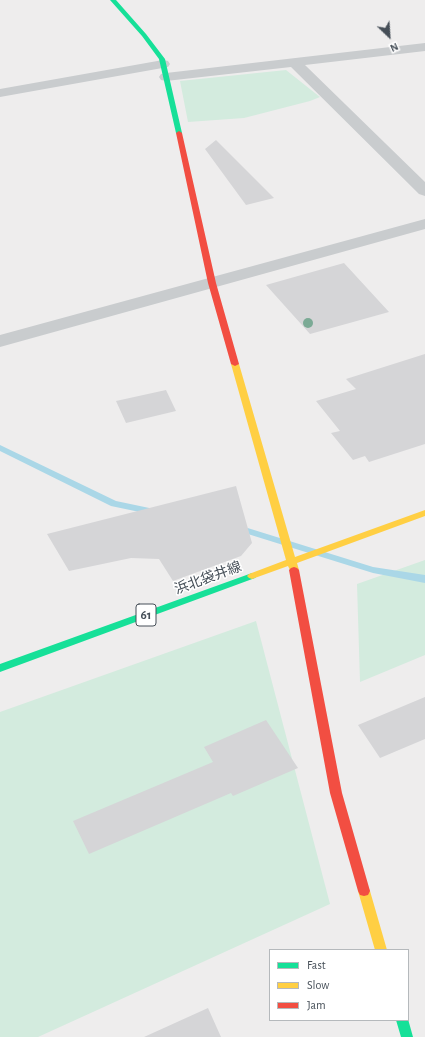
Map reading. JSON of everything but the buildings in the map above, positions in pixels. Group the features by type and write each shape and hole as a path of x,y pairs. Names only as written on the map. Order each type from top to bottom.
{"street":[{"path":"113,0 144,35 162,59 212,283 292,562 336,793 381,949"},
{"path":"0,93 164,70 295,63 425,47"},
{"path":"295,63 425,191"},
{"path":"0,341 425,224"},
{"name":"浜北袋井線","path":"0,668 425,513"},
{"path":"402,1021 407,1037"}],"green space":[{"path":"286,70 320,97 244,118 188,122 180,81"},
{"path":"425,560 425,655 360,682 357,584"},
{"path":"256,621 330,904 38,1037 0,1037 0,712"}],"waterway":[{"path":"0,448 114,504 154,512"},
{"path":"238,528 373,570 425,579"}],"traffic: fast":[{"path":"113,0 144,35 162,59 179,133"},
{"path":"0,668 252,576"},
{"path":"402,1021 407,1037"}],"traffic: slow":[{"path":"235,364 294,570"},
{"path":"252,576 425,513"},
{"path":"364,891 381,949"}],"traffic: jam":[{"path":"179,133 212,283 235,364"},
{"path":"294,570 336,793 364,891"}]}
